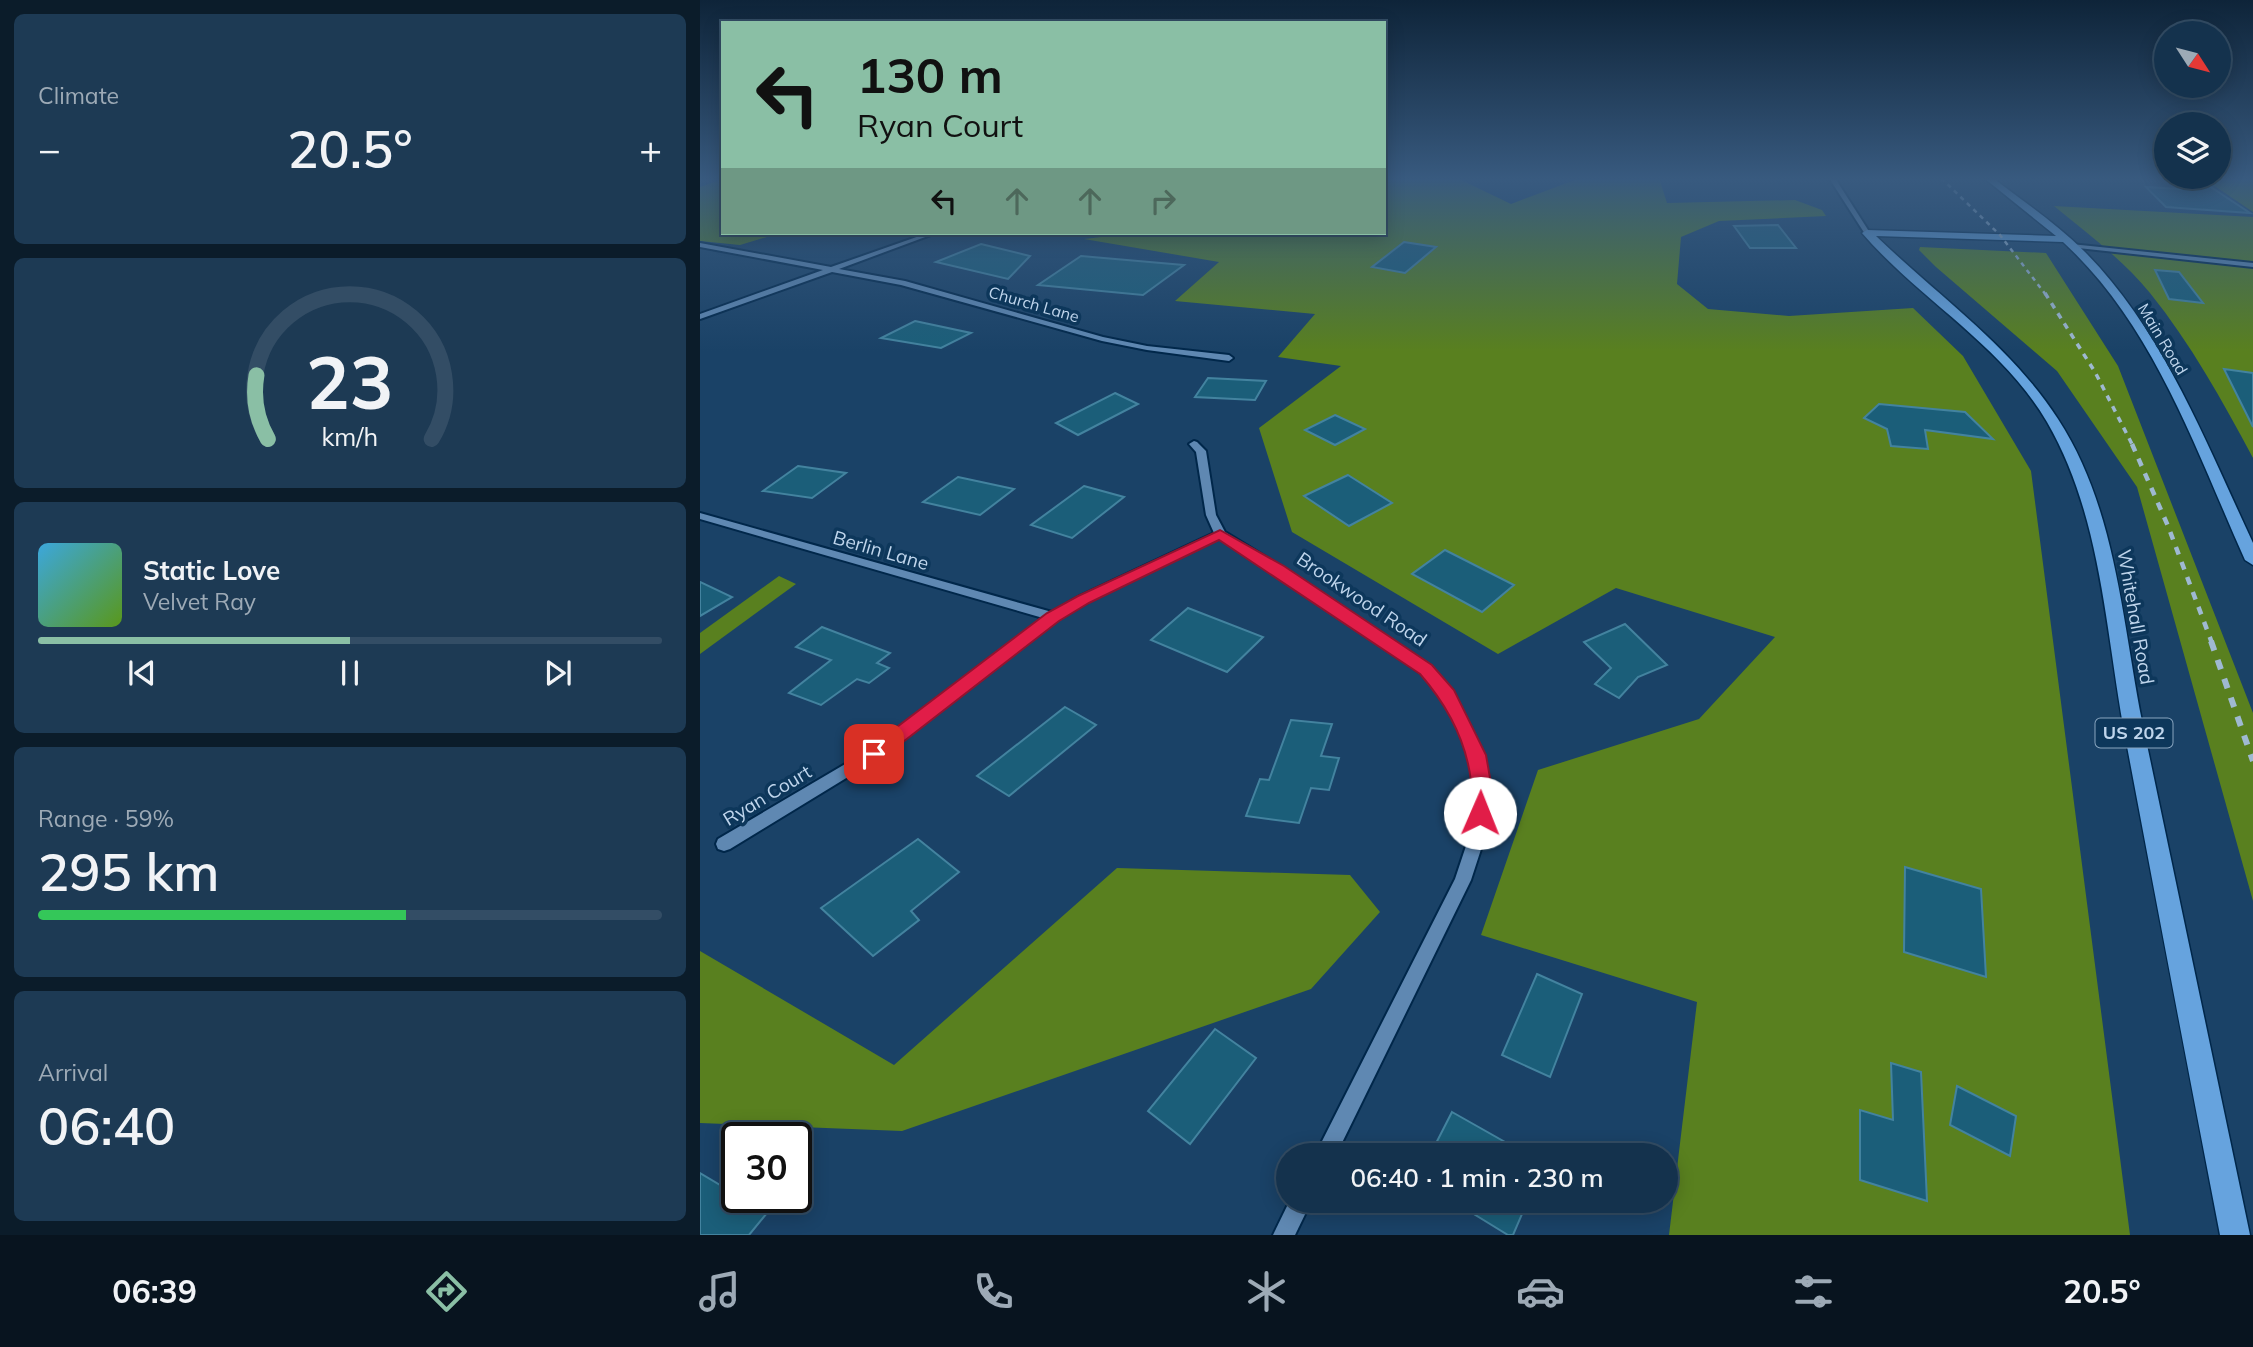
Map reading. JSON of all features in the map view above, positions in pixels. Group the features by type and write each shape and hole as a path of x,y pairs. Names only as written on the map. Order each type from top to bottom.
{"main road":[{"name":"Whitehall Road","path":"1870,236 1987,342 2029,387 2059,430 2084,484 2104,557 2129,707 2235,1235"},
{"path":"1920,236 2067,243"},
{"name":"Main Road","path":"2058,236 2088,261 2136,325 2166,376 2253,560"}],"street":[{"path":"700,317 926,236"},
{"path":"2067,243 2253,265"},
{"name":"Church Lane","path":"700,245 930,290 1102,339 1229,359"},
{"path":"1194,444 1201,451 1211,515 1220,534"},
{"name":"Berlin Lane","path":"700,516 1053,617"},
{"name":"Ryan Court","path":"724,844 874,754 1053,617 1084,599 1220,534"},
{"name":"Brookwood Road","path":"1220,534 1426,670 1448,694 1477,755 1482,789 1478,836 1463,880 1331,1143"},
{"path":"1284,1235 1295,1213"}],"green space":[{"path":"700,236 771,236 740,245 700,241"},
{"path":"1113,236 1684,236 1681,237 1677,284 1708,309 1789,316 1913,308 1963,356 2031,471 2130,1235 1669,1235 1672,1213 1678,1213 1678,1160 1697,1002 1481,935 1538,770 1699,719 1775,637 1616,588 1498,654 1292,532 1259,428 1341,366 1278,357 1315,314 1175,301 1219,262 1084,239"},
{"path":"2090,236 2253,236 2253,458 2218,394 2165,312 2139,281"},
{"path":"1920,247 2046,253 2118,366 2253,713 2253,901 2137,487 2057,371 1936,267 1919,250"},
{"path":"779,576 796,584 700,654 700,633"},
{"path":"1117,868 1350,875 1380,912 1311,989 902,1131 812,1127 812,1122 700,1123 700,951 894,1065"}],"building":[{"path":"1741,236 1786,236 1796,248 1750,248"},
{"path":"1404,242 1436,247 1405,273 1372,267"},
{"path":"981,244 1030,256 1008,279 936,262"},
{"path":"1081,256 1184,265 1143,295 1038,285"},
{"path":"2155,270 2179,272 2203,303 2169,299"},
{"path":"915,321 971,333 941,348 881,338"},
{"path":"2224,369 2253,373 2253,427"},
{"path":"1208,378 1266,381 1255,400 1195,397"},
{"path":"1115,393 1138,404 1078,435 1056,423"},
{"path":"1879,404 1965,412 1993,439 1925,430 1928,449 1891,446 1887,429 1864,418"},
{"path":"1335,415 1365,429 1335,445 1305,430"},
{"path":"798,466 846,473 812,498 763,491"},
{"path":"1348,475 1392,503 1349,526 1304,496"},
{"path":"958,477 1014,489 980,515 923,502"},
{"path":"1084,486 1124,497 1072,538 1031,525"},
{"path":"1445,550 1514,585 1482,612 1412,574"},
{"path":"700,582 732,597 700,616"},
{"path":"1188,608 1263,637 1227,672 1151,640"},
{"path":"1625,624 1667,665 1638,677 1619,698 1595,684 1611,668 1584,642"},
{"path":"822,627 890,653 877,663 889,668 869,683 857,679 821,705 789,693 831,660 796,647"},
{"path":"1065,707 1096,725 1009,796 977,776"},
{"path":"1291,720 1332,724 1321,756 1339,758 1329,790 1311,788 1299,823 1246,816 1260,779 1269,780"},
{"path":"918,839 959,872 911,911 919,920 873,956 821,908"},
{"path":"1905,867 1981,889 1986,977 1904,952"},
{"path":"1537,974 1582,994 1550,1077 1502,1055"},
{"path":"1215,1029 1256,1058 1190,1144 1148,1111"},
{"path":"1891,1063 1921,1072 1927,1201 1860,1180 1860,1110 1893,1120"},
{"path":"1957,1086 2016,1116 2010,1156 1950,1125"},
{"path":"1452,1112 1507,1143 1436,1143"},
{"path":"700,1173 721,1186 721,1213 767,1213 749,1235 700,1235"},
{"path":"1472,1213 1522,1213 1513,1235 1508,1235"}],"railway":[{"path":"2000,236 2046,295"},
{"path":"2045,293 2095,372 2132,444"},
{"path":"2132,444 2168,526 2212,643"},
{"path":"2211,641 2253,761"}],"route":[{"path":"874,754 1053,617 1084,599 1220,534 1426,670 1448,694 1477,755 1482,789 1480,813"}]}
